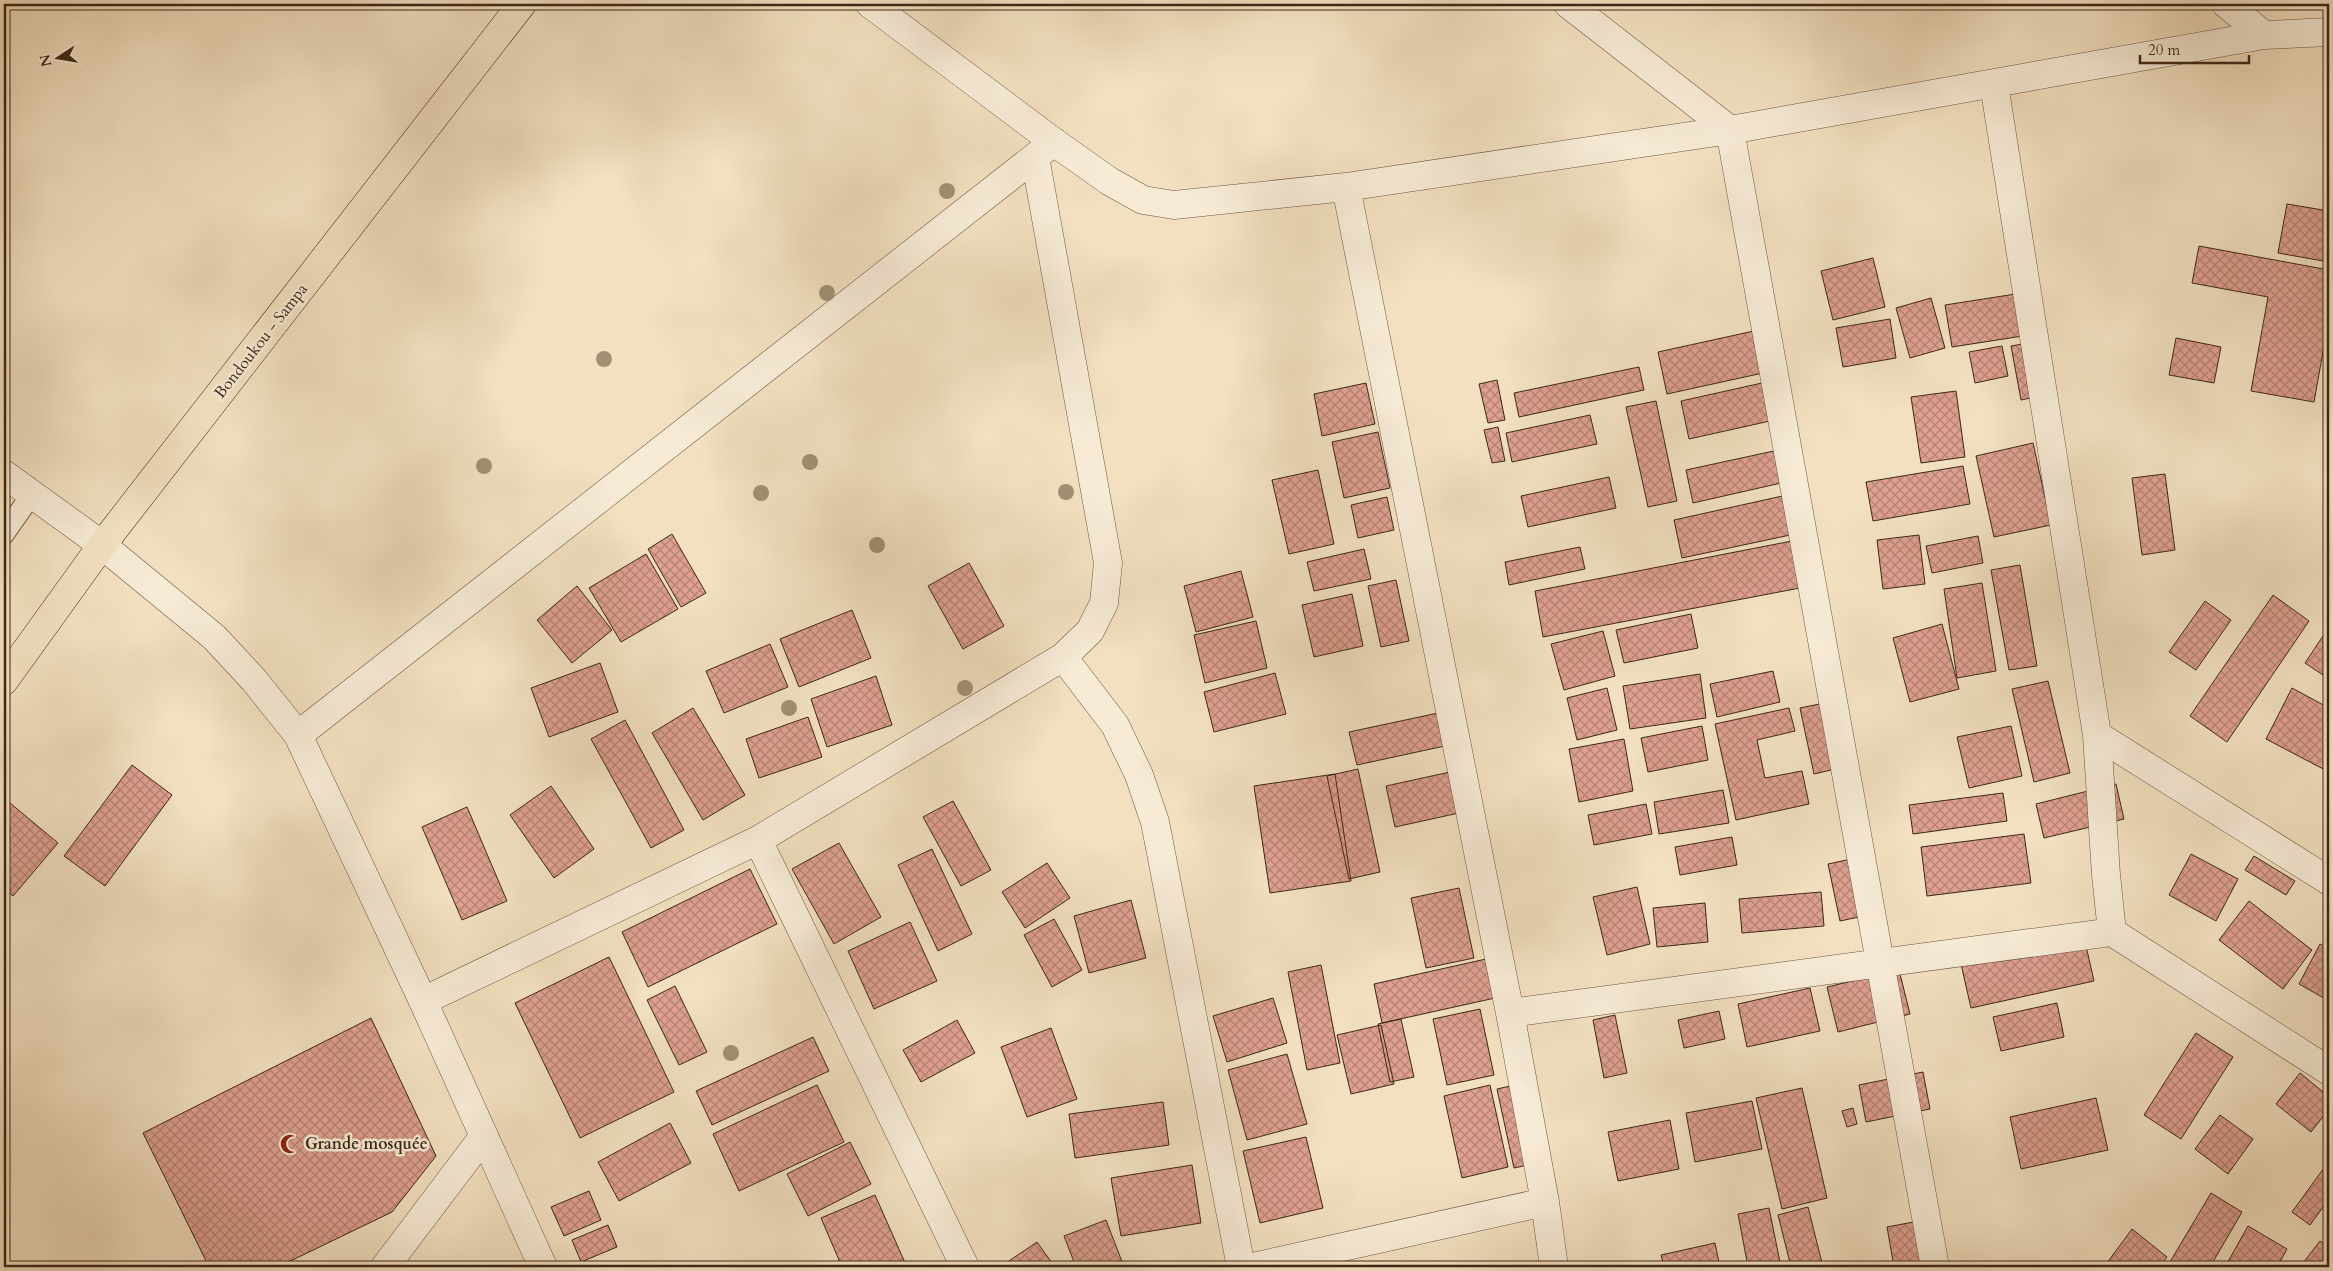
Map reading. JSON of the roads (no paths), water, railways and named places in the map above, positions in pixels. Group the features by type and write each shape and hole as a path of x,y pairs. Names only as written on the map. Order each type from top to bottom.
{"main road":[{"name":"Bondoukou - Sampa","path":"4,681 102,545 522,4"}],"street":[{"path":"870,4 1044,149 1144,200 1174,205 1346,187 1730,130 2264,35 2329,32"},
{"path":"1568,4 1730,130 1936,1267"},
{"path":"2226,4 2264,35"},
{"path":"1994,84 2097,735 2112,932"},
{"path":"298,735 1044,149"},
{"path":"423,1001 758,840 1063,657 1090,631 1104,603 1108,563 1044,149"},
{"path":"1346,187 1510,1013 1545,1202 1554,1267"},
{"path":"4,474 102,545 214,637 254,680 298,735 423,1001 543,1267"},
{"path":"1063,657 1115,725 1139,775 1155,822 1241,1267"},
{"path":"2097,735 2329,881"},
{"path":"758,840 965,1267"},
{"path":"1510,1013 1881,965 2112,932 2329,1071"},
{"path":"385,1267 484,1136"},
{"path":"1252,1267 1545,1202"}],"lane":[{"path":"4,534 32,494"}],"place":[{"name":"Grande mosquée","path":"290,1144"}]}
